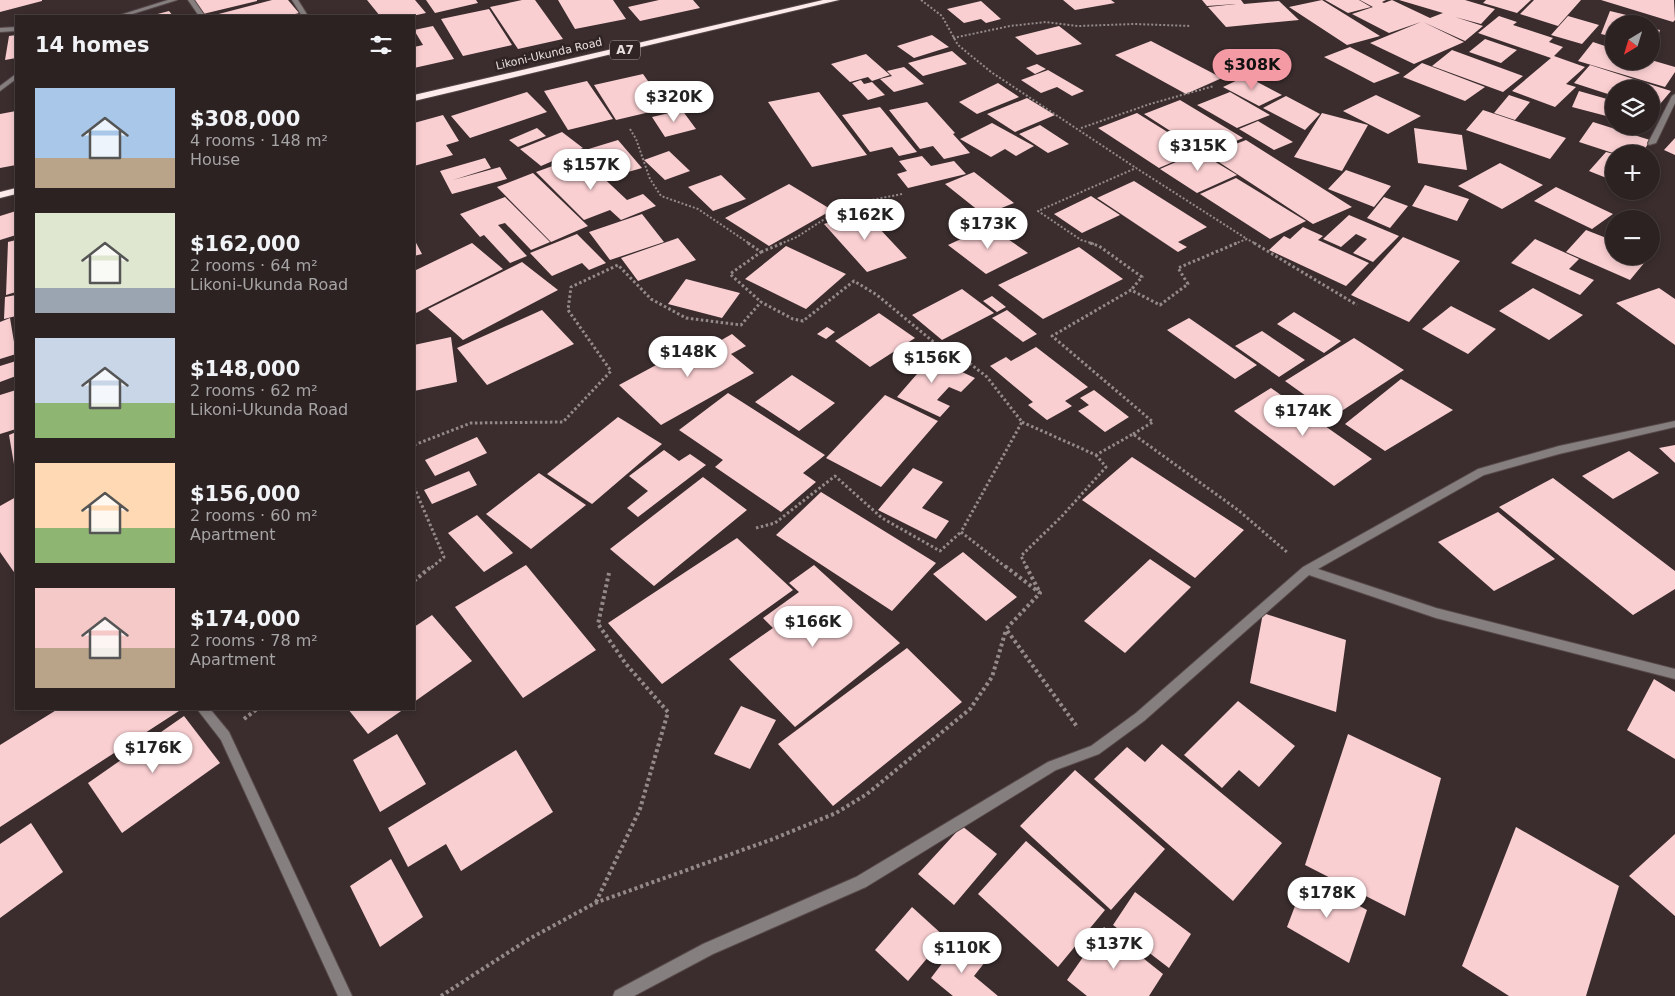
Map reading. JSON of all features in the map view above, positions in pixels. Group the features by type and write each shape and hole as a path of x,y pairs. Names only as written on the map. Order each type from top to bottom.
{"highway":[{"name":"Likoni-Ukunda Road","path":"415,98 835,0"},
{"path":"0,195 15,191"}],"street":[{"path":"116,15 174,0"},
{"path":"191,0 201,15"},
{"path":"295,0 304,15"},
{"path":"123,15 134,11"},
{"path":"0,30 15,29"},
{"path":"0,89 15,77"},
{"path":"1652,143 1675,96"},
{"path":"620,996 708,949 861,882 1052,766 1095,750 1140,717 1307,570 1481,472 1559,450 1675,424"},
{"path":"1307,570 1436,612 1675,674"},
{"path":"204,710 225,736 345,996"}],"path":[{"path":"921,0 942,16 953,38 991,72 1247,239 1357,305"},
{"path":"953,38 1010,26 1046,22 1078,26 1134,24 1191,26"},
{"path":"1080,129 1150,104 1214,86"},
{"path":"630,129 636,139 650,179 661,196 698,209 761,252"},
{"path":"1096,455 1153,422 1052,336 1131,290 1142,277 1099,246 1081,240 1038,211 1136,168"},
{"path":"902,194 846,205 798,238 761,252 730,274 761,302 793,319 803,321 854,281 877,295 936,344 954,351 987,377 1022,422 1096,455 1106,467 1063,516 1021,556 1040,593"},
{"path":"1131,290 1160,305 1188,284 1178,268 1247,239"},
{"path":"415,445 471,423 564,422 611,371 568,310 571,287 618,266 651,299 686,318 741,325 761,302"},
{"path":"756,528 775,523 835,476 882,518 940,551 961,532 1022,422"},
{"path":"1133,434 1238,510 1307,570"},
{"path":"415,489 444,557 415,580"},
{"path":"961,532 1040,593"},
{"path":"595,903 640,809 668,712 626,664 598,624 609,573"},
{"path":"441,996 529,939 595,903 773,839 836,813 867,794 970,709 992,677 1006,629 1040,593"},
{"path":"1006,629 1095,750"}],"building":[{"path":"0,0 42,0 42,1 0,12"},
{"path":"194,0 257,0 257,1 203,14"},
{"path":"272,0 288,0 299,13 292,15 215,15"},
{"path":"367,0 415,0 426,13 415,15 379,15"},
{"path":"426,0 476,0 478,3 435,13"},
{"path":"522,0 535,0 563,39 518,49 490,7"},
{"path":"558,0 613,0 626,19 575,29"},
{"path":"659,0 693,0 700,8 640,21 628,7"},
{"path":"1063,0 1111,0 1115,3 1075,10"},
{"path":"1202,0 1241,0 1244,4 1279,1 1299,20 1226,27 1208,7 1236,4 1207,6"},
{"path":"1322,0 1380,36 1347,45 1289,7"},
{"path":"1325,0 1359,0 1371,7 1348,13"},
{"path":"1360,0 1386,0 1382,2 1384,3 1392,0 1430,18 1443,13 1399,0 1465,0 1495,9 1481,24 1455,17 1483,26 1465,41 1423,22 1464,42 1414,64 1370,43 1421,22 1389,33 1352,14 1373,7"},
{"path":"1486,0 1531,0 1517,13 1483,3"},
{"path":"1534,0 1581,0 1558,26 1520,14"},
{"path":"1601,0 1674,0 1675,20 1673,22 1660,18 1660,15 1650,15"},
{"path":"981,1 1001,19 986,23 981,19 964,23 947,9"},
{"path":"489,9 512,45 463,56 441,19"},
{"path":"169,11 172,15 154,15"},
{"path":"1610,11 1626,15 1608,15"},
{"path":"1499,16 1517,22 1513,25 1553,38 1549,42 1563,47 1554,56 1585,67 1566,84 1576,87 1555,107 1512,91 1551,58 1478,33"},
{"path":"1568,16 1599,25 1582,44 1551,35"},
{"path":"1605,24 1605,35 1601,34"},
{"path":"433,26 454,59 415,68 415,47 423,45 415,30"},
{"path":"1059,26 1082,44 1037,55 1015,37"},
{"path":"15,35 15,58 5,60 9,36"},
{"path":"932,35 949,47 914,58 897,46"},
{"path":"1485,39 1517,50 1501,63 1469,52"},
{"path":"1151,41 1222,78 1186,94 1115,55"},
{"path":"1593,42 1605,46 1605,69 1578,61"},
{"path":"1350,47 1400,73 1374,83 1324,57"},
{"path":"1452,50 1523,76 1503,92 1432,66"},
{"path":"952,51 967,64 923,76 908,63"},
{"path":"866,54 890,75 872,81 868,77 850,82 831,64"},
{"path":"1422,63 1485,87 1465,101 1403,77"},
{"path":"1660,63 1675,67 1675,72 1665,87 1660,86 1660,80 1642,80 1608,70 1660,70"},
{"path":"1037,64 1046,69 1035,74 1026,68"},
{"path":"1590,65 1637,80 1605,80 1605,93 1574,83"},
{"path":"904,67 924,84 894,92 880,79 892,76 887,71"},
{"path":"1048,70 1084,91 1072,96 1057,87 1041,93 1021,80"},
{"path":"643,74 667,108 616,120 594,85"},
{"path":"1246,76 1282,95 1259,106 1223,87"},
{"path":"861,80 864,84 872,82 885,95 868,100 852,83"},
{"path":"587,81 613,119 568,130 544,91"},
{"path":"998,83 1019,97 977,114 959,102"},
{"path":"1660,87 1671,91 1660,104"},
{"path":"1579,91 1605,98 1605,116 1572,107"},
{"path":"527,92 547,112 470,138 451,116"},
{"path":"819,92 867,155 812,167 768,102"},
{"path":"1230,92 1270,115 1237,128 1197,105"},
{"path":"1376,95 1421,116 1388,134 1343,111"},
{"path":"1509,95 1530,102 1515,120 1494,113"},
{"path":"1286,96 1320,114 1305,130 1263,108"},
{"path":"1027,98 1055,115 1015,132 987,114"},
{"path":"1180,100 1243,138 1206,154 1144,114"},
{"path":"927,102 970,153 944,159 933,146 920,149 889,110"},
{"path":"880,107 917,152 899,156 892,147 870,152 842,115"},
{"path":"682,110 696,129 665,137 652,117"},
{"path":"1483,110 1566,138 1550,159 1466,130"},
{"path":"15,111 15,165 0,168 0,114"},
{"path":"1137,113 1198,151 1159,168 1098,128"},
{"path":"1322,113 1368,125 1342,171 1294,157"},
{"path":"443,115 459,141 446,145 453,155 415,166 415,123"},
{"path":"1258,121 1293,142 1274,150 1239,129"},
{"path":"1593,122 1605,126 1605,135 1634,135 1650,140 1647,145 1605,145 1605,150 1579,142"},
{"path":"992,123 1034,146 1016,156 1005,149 991,157 960,139"},
{"path":"1040,125 1069,144 1048,153 1019,134"},
{"path":"537,128 546,136 518,147 509,140"},
{"path":"1414,128 1462,135 1467,170 1418,163"},
{"path":"562,132 583,148 541,166 520,149"},
{"path":"1675,138 1675,155 1664,150"},
{"path":"618,140 642,168 621,174 615,167 600,172 582,151"},
{"path":"1246,140 1352,207 1313,224 1208,155"},
{"path":"669,151 690,171 665,180 644,160"},
{"path":"1199,152 1237,175 1197,193 1160,169"},
{"path":"1605,153 1605,177 1589,171"},
{"path":"580,156 627,200 643,194 656,206 621,220 610,210 584,220 536,172"},
{"path":"922,156 931,166 954,161 966,174 908,188 897,174 907,171 899,161"},
{"path":"485,158 491,168 453,180 500,167 507,179 452,194 440,171"},
{"path":"1500,163 1543,185 1502,209 1458,186"},
{"path":"1346,170 1391,186 1374,207 1328,189"},
{"path":"974,172 1014,203 984,215 945,184"},
{"path":"533,173 588,226 551,242 497,187"},
{"path":"721,175 746,199 713,211 688,187"},
{"path":"1236,178 1306,221 1270,239 1200,194"},
{"path":"1134,181 1207,227 1178,242 1187,247 1178,252 1097,198"},
{"path":"789,184 832,210 769,246 725,218"},
{"path":"1425,185 1469,199 1457,221 1412,206"},
{"path":"1556,187 1605,210 1605,220 1592,229 1534,201"},
{"path":"1091,196 1120,215 1082,233 1054,214"},
{"path":"505,197 550,242 531,250 505,223 498,225 527,256 510,263 484,235 480,237 460,214"},
{"path":"1384,197 1408,206 1390,228 1367,218"},
{"path":"15,211 15,235 0,240 0,216"},
{"path":"863,211 907,258 867,272 824,224"},
{"path":"642,214 664,242 610,260 589,232"},
{"path":"1349,215 1399,236 1373,262 1353,253 1367,239 1356,234 1341,247 1323,239"},
{"path":"989,226 1028,253 986,274 948,245"},
{"path":"1303,227 1323,236 1318,240 1369,263 1346,286 1269,250 1284,236 1290,239"},
{"path":"1586,230 1605,237 1605,265 1642,265 1630,280 1566,252"},
{"path":"577,234 606,263 589,270 582,263 552,276 530,253"},
{"path":"1403,237 1460,261 1409,322 1351,295"},
{"path":"678,238 696,260 638,281 621,258"},
{"path":"1535,239 1579,259 1569,269 1594,280 1580,295 1511,263"},
{"path":"15,240 15,292 6,295 8,242"},
{"path":"415,241 422,254 415,256"},
{"path":"472,243 503,269 415,313 415,271"},
{"path":"786,246 846,274 806,309 745,279"},
{"path":"1079,247 1123,279 1043,319 998,285"},
{"path":"522,262 558,290 463,340 428,309"},
{"path":"686,279 740,293 722,318 668,304"},
{"path":"1533,288 1583,315 1549,340 1499,311"},
{"path":"1659,288 1675,299 1675,345 1616,303"},
{"path":"962,289 994,313 942,340 912,315"},
{"path":"15,295 15,316 4,319 5,297"},
{"path":"992,296 1006,307 997,312 983,301"},
{"path":"1451,306 1496,329 1468,354 1422,329"},
{"path":"542,310 574,344 487,385 457,348"},
{"path":"1007,310 1037,334 1023,342 992,318"},
{"path":"1294,312 1341,341 1324,353 1277,324"},
{"path":"879,313 915,338 870,367 835,341"},
{"path":"10,318 15,354 0,359 0,322"},
{"path":"1189,318 1257,365 1235,379 1167,330"},
{"path":"827,327 835,332 826,339 817,334"},
{"path":"1262,331 1305,360 1279,377 1235,346"},
{"path":"732,334 746,346 731,354 754,373 661,425 619,385 710,336 718,342"},
{"path":"451,337 457,382 415,391 415,345"},
{"path":"1354,338 1404,370 1334,416 1285,381"},
{"path":"1036,347 1088,387 1065,401 1072,406 1047,420 1028,405 1033,402 990,366 1006,357 1011,361"},
{"path":"919,352 975,378 961,392 949,387 937,400 950,406 940,417 897,397 917,374 904,368"},
{"path":"15,361 15,376 0,382 0,366"},
{"path":"792,375 835,403 799,431 755,402"},
{"path":"1401,379 1453,410 1385,451 1345,424"},
{"path":"1271,388 1372,459 1334,486 1234,411"},
{"path":"15,390 15,429 0,434 0,395"},
{"path":"1094,390 1129,417 1105,432 1078,411 1089,405 1080,398"},
{"path":"728,393 825,455 803,473 816,482 781,512 715,467 723,460 679,430"},
{"path":"885,395 938,421 881,487 826,458"},
{"path":"618,417 662,444 592,504 547,474"},
{"path":"15,432 15,470 9,435"},
{"path":"477,437 487,453 435,476 425,460"},
{"path":"1675,445 1675,463 1659,448"},
{"path":"664,450 679,461 690,454 706,465 638,517 627,508 648,491 629,476"},
{"path":"1629,451 1659,473 1613,499 1582,476"},
{"path":"1132,457 1244,530 1195,578 1082,500"},
{"path":"913,468 943,482 922,508 949,521 936,539 878,510"},
{"path":"469,471 477,485 432,504 424,490"},
{"path":"539,473 586,505 531,549 486,514"},
{"path":"703,477 747,510 654,586 610,549"},
{"path":"1553,478 1675,571 1675,589 1633,615 1499,507"},
{"path":"821,492 936,563 892,611 776,535"},
{"path":"15,498 15,574 0,552 0,506"},
{"path":"1498,512 1555,559 1494,591 1438,542"},
{"path":"477,515 513,553 484,572 448,533"},
{"path":"737,538 793,590 662,684 608,623"},
{"path":"963,552 1017,597 986,621 933,574"},
{"path":"1150,559 1191,587 1125,653 1084,621"},
{"path":"526,565 596,650 523,698 455,607"},
{"path":"814,565 900,643 795,727 729,659 773,628 763,618 799,592 789,583"},
{"path":"1263,613 1346,640 1336,712 1250,683"},
{"path":"432,615 472,661 415,701 415,626"},
{"path":"907,648 962,702 833,806 778,744"},
{"path":"1654,679 1675,692 1675,759 1627,730"},
{"path":"1238,701 1295,746 1259,787 1239,770 1222,788 1184,755"},
{"path":"741,706 776,720 750,769 714,754"},
{"path":"56,710 180,710 0,827 0,745"},
{"path":"349,710 403,710 368,734"},
{"path":"184,716 220,763 122,833 88,783"},
{"path":"397,734 426,784 380,812 353,760"},
{"path":"1348,734 1441,778 1405,916 1305,865"},
{"path":"1162,744 1282,843 1233,901 1094,779 1127,747 1145,762"},
{"path":"516,750 553,812 461,871 446,844 408,867 388,828"},
{"path":"1075,770 1165,849 1111,910 1020,826"},
{"path":"31,823 63,872 0,918 0,844"},
{"path":"962,826 997,854 954,905 918,874"},
{"path":"1516,827 1619,886 1586,996 1509,996 1462,966"},
{"path":"1675,834 1675,916 1629,876"},
{"path":"1026,841 1105,910 1058,967 978,894"},
{"path":"391,859 423,917 380,947 350,886"},
{"path":"1306,877 1367,910 1349,963 1287,927"},
{"path":"1135,892 1191,934 1169,968 1113,925"},
{"path":"912,907 945,937 908,981 875,950"},
{"path":"1104,927 1163,974 1149,996 1087,996 1067,980"},
{"path":"959,941 985,962 974,976 998,996 953,996 931,978"}]}
